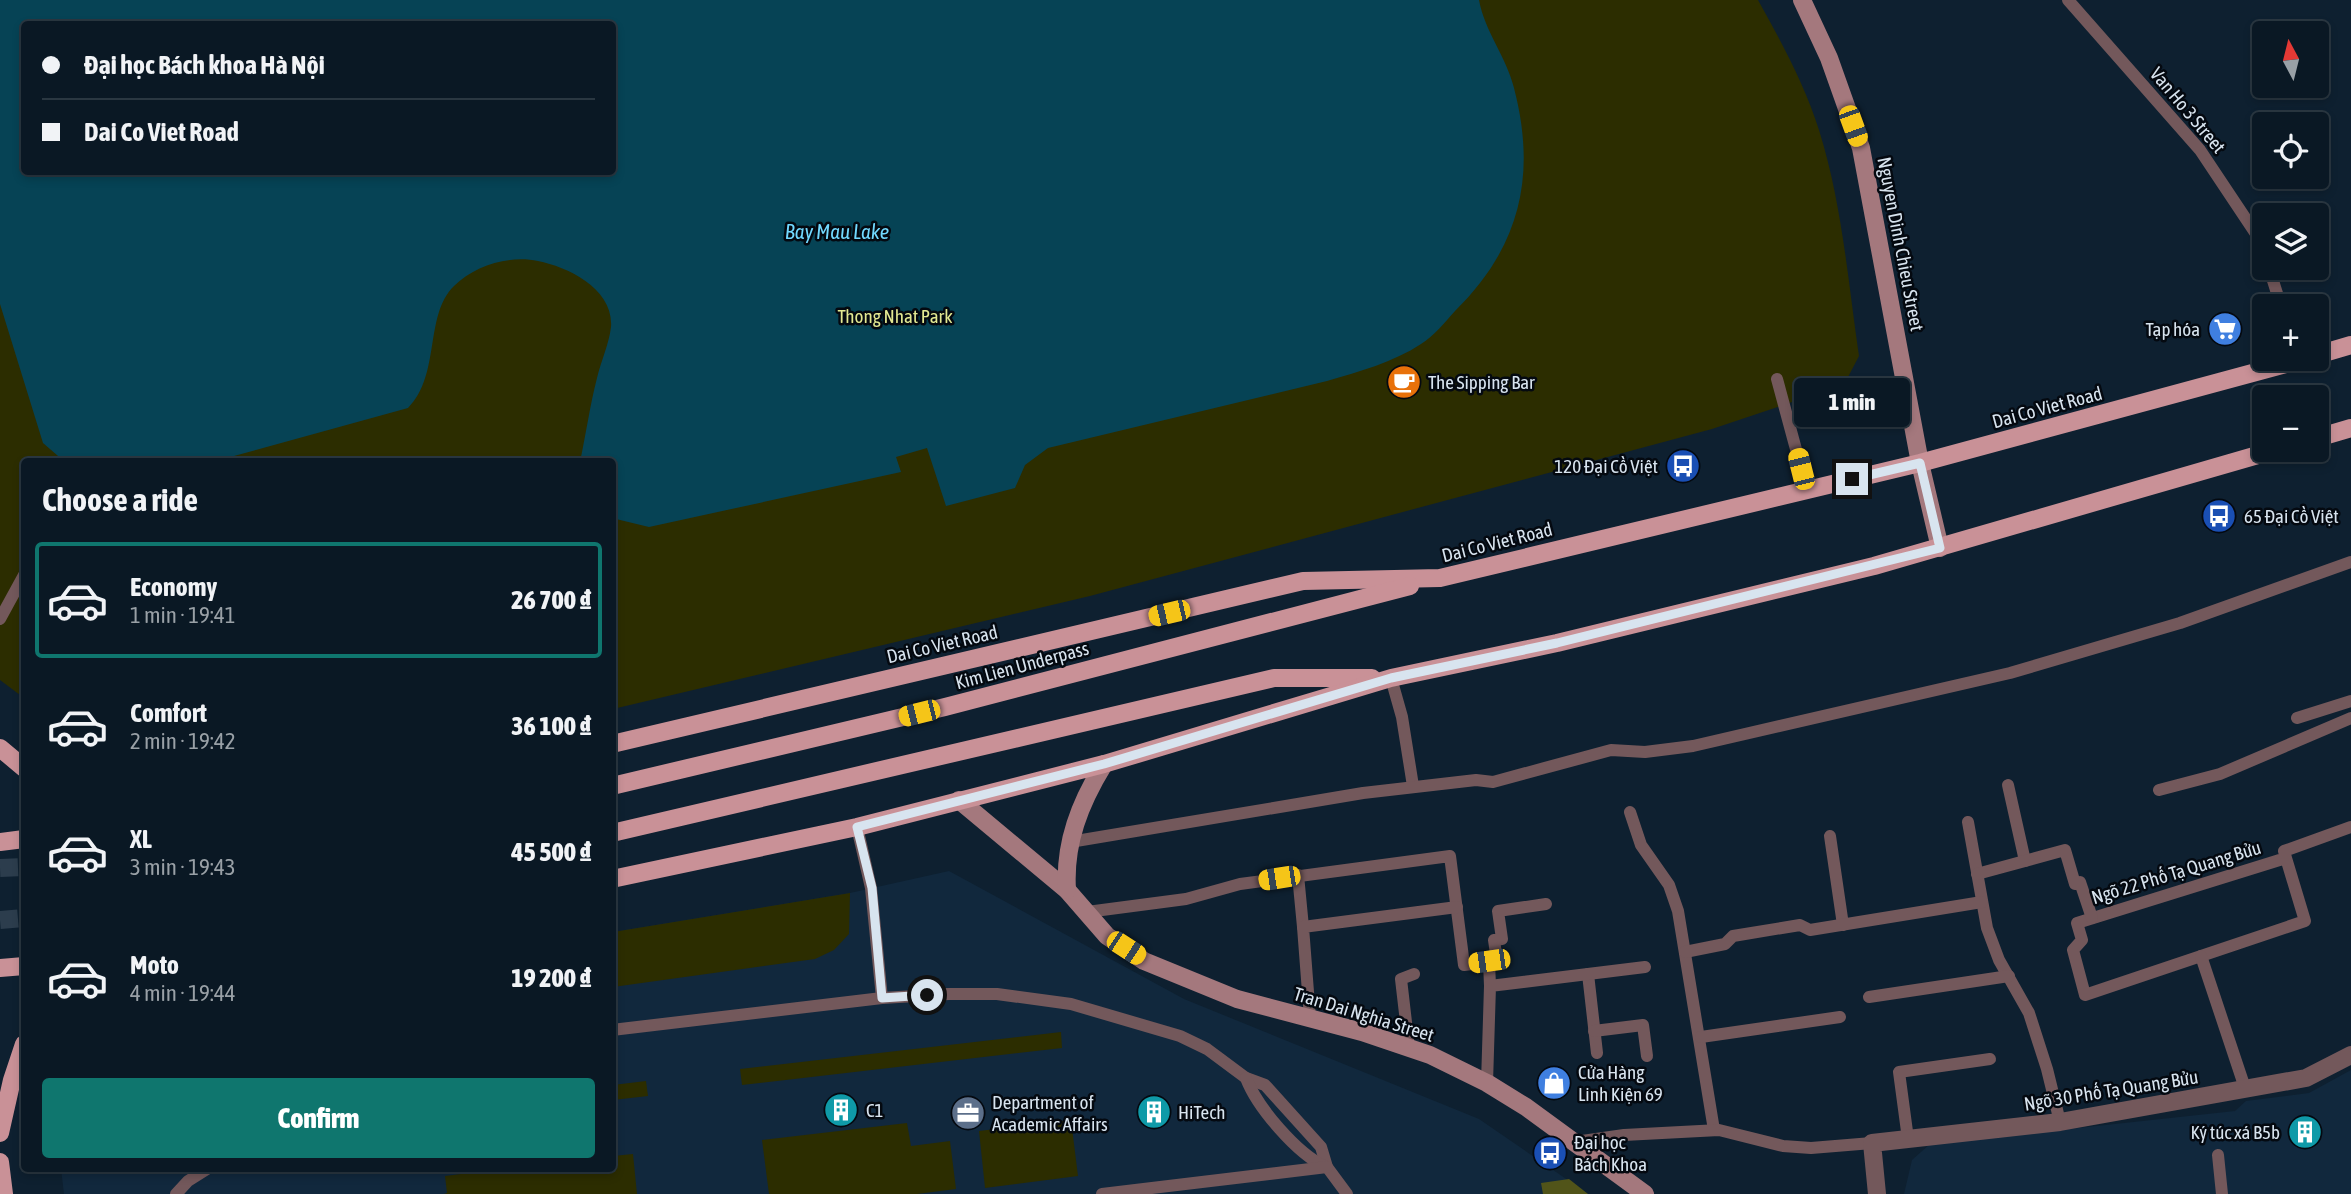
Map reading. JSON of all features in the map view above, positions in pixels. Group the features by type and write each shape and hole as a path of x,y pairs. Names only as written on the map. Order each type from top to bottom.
{"main road":[{"path":"2329,351 2351,345"},
{"name":"Dai Co Viet Road","path":"616,743 1303,581 1440,578 1920,463 2258,371"},
{"path":"2329,434 2351,428"},
{"path":"616,879 857,827 1104,764 1391,678 1557,643 1940,548 2252,457"},
{"name":"Kim Lien Underpass","path":"616,785 945,707 1440,578"},
{"path":"616,832 1274,678 1391,678"},
{"path":"0,748 21,766"},
{"path":"0,842 21,839"},
{"path":"0,968 21,966"},
{"path":"0,1133 21,1053"},
{"path":"0,1162 4,1194"}],"street":[{"name":"Nguyen Dinh Chieu Street","path":"1802,0 1829,58 1861,148 1920,463 1940,548"},
{"path":"1068,890 1066,870 1070,842 1083,797 1104,764"},
{"name":"Tran Dai Nghia Street","path":"959,800 1068,890 1107,936 1144,961 1237,999 1409,1048 1487,1083 1575,1142 1645,1194"},
{"name":"Ngõ 30 Phố Tạ Quang Bửu","path":"1872,1143 2060,1122 2306,1078 2351,1055"},
{"path":"1872,1143 1877,1194"}],"lane":[{"name":"Van Ho 3 Street","path":"2068,0 2200,150 2252,228"},
{"path":"1777,379 1807,490"},
{"path":"1070,842 1413,786 1476,780 1493,782 1577,757 1611,750 1645,752 1693,746 2010,673 2180,623 2351,562"},
{"path":"0,619 21,580"},
{"path":"1391,678 1402,717 1413,786"},
{"path":"2297,718 2351,701"},
{"path":"2159,790 2220,774 2351,718"},
{"path":"2008,785 2025,861"},
{"path":"1630,812 1647,858 1674,896 1714,1130"},
{"path":"1968,822 1992,944 2029,1013 2060,1122"},
{"path":"857,827 872,888 882,998"},
{"name":"Ngõ 22 Phố Tạ Quang Bửu","path":"2201,956 2084,995 2073,950 2082,940 2077,923 2286,858 2284,851 2351,827"},
{"path":"1830,836 1843,925"},
{"path":"1977,874 2065,849 2075,884 2080,882 2092,919"},
{"path":"1087,912 1186,899 1240,884 1298,875 1450,856 1464,965 1497,961 1494,940 1502,939 1499,911 1546,904"},
{"path":"2245,1088 2201,956 2305,921 2286,858"},
{"path":"1298,875 1310,1018"},
{"path":"1685,952 1725,944 1733,936 1800,925 1810,930 1982,902"},
{"path":"1303,927 1457,907"},
{"path":"1487,1083 1489,961"},
{"path":"1490,986 1645,967"},
{"path":"1409,1048 1401,979 1414,974"},
{"path":"1588,974 1597,1053"},
{"path":"1869,997 2010,976"},
{"path":"616,1030 882,998 997,994 1070,1004 1180,1036 1207,1049 1246,1078 1253,1097 1309,1159 1327,1167 1347,1194"},
{"path":"1700,1037 1840,1017"},
{"path":"1594,1031 1643,1025 1647,1056"},
{"path":"1908,1139 1899,1072 1990,1059"},
{"name":"Ngõ 30 Phố Tạ Quang Bửu","path":"1575,1142 1624,1135 1714,1130 1811,1148 1872,1143"},
{"path":"2218,1155 2222,1194"},
{"path":"1102,1194 1327,1167"},
{"path":"176,1194 188,1181 202,1172"}],"shaded area":[{"path":"949,871 1184,999 1479,1119 1588,1194 64,1194 61,1172 616,1172 616,932 850,893"},
{"path":"2351,1070 2351,1194 1904,1194 1912,1160 1930,1144 2235,1111 2246,1101 2309,1093"},
{"path":"1569,1179 1588,1194 1543,1194 1541,1183"}],"green space":[{"name":"Bay Mau Lake","path":"0,0 1758,0 1800,80 1819,130 1839,214 1859,356 1847,379 1822,392 1712,429 1090,596 616,708 616,458 21,458 21,696 0,680"},
{"path":"850,893 849,934 834,950 815,959 616,987 616,932"},
{"path":"1061,1032 1062,1048 742,1085 740,1069"},
{"path":"646,1081 648,1096 616,1100 616,1085"},
{"path":"1071,1120 1078,1176 985,1188 979,1131"},
{"path":"907,1123 911,1146 950,1141 956,1189 917,1194 769,1194 762,1140"},
{"path":"633,1154 637,1194 444,1194 447,1193 445,1176 477,1172 616,1172 616,1156"}],"water":[{"name":"Bay Mau Lake","path":"0,0 1479,0 1514,88 1521,120 1523,180 1518,208 1508,236 1495,262 1477,287 1439,329 1421,344 1388,361 1327,381 1048,448 1025,465 1015,488 946,506 927,448 896,457 901,472 649,527 616,519 616,458 581,458 595,388 610,333 610,314 597,291 575,274 527,259 482,267 454,286 439,313 425,379 408,408 227,458 60,458 43,443 0,304"}],"tunnel":[{"path":"0,868 21,867"},
{"path":"0,920 21,918"}],"place":[{"name":"Tạp hóa","path":"2225,329"},
{"name":"The Sipping Bar","path":"1404,382"},
{"name":"120 Đại Cồ Việt","path":"1683,466"},
{"name":"65 Đại Cồ Việt","path":"2219,516"},
{"name":"Cửa Hàng Linh Kiện 69","path":"1554,1083"},
{"name":"C1","path":"841,1110"},
{"name":"HiTech","path":"1154,1112"},
{"name":"Department of Academic Affairs","path":"968,1113"},
{"name":"Ký túc xá B5b","path":"2305,1132"},
{"name":"Đại học Bách Khoa","path":"1550,1153"}],"route":[{"path":"927,995 882,998 872,888 857,827 1104,764 1391,678 1557,643 1940,548 1920,463 1852,479"}],"park label":[{"name":"Thong Nhat Park","path":"895,316"}]}
